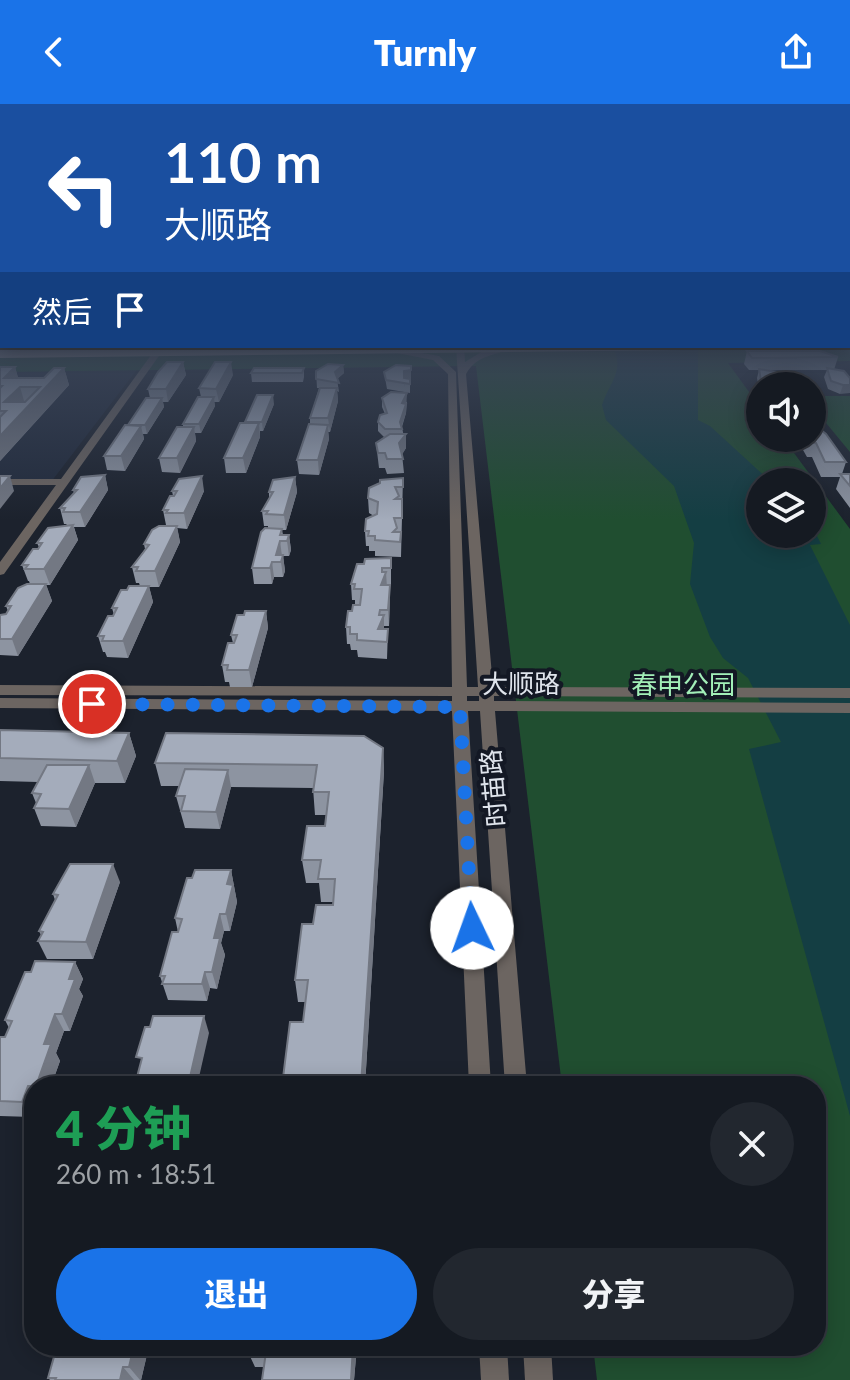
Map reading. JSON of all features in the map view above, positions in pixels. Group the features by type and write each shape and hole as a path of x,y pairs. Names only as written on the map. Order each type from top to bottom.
{"street":[{"path":"0,571 123,401"},
{"name":"时苗路","path":"457,401 460,707 479,1076"},
{"name":"时苗路","path":"459,401 515,1076"},
{"path":"0,482 58,482"},
{"name":"大顺路","path":"0,690 850,708"},
{"name":"大顺路","path":"0,703 460,707 486,699 850,693"},
{"path":"494,1356 495,1380"},
{"path":"538,1356 539,1380"}],"shaded area":[{"path":"0,401 113,401 51,482 0,481"},
{"path":"604,401 698,401 698,420 710,426 756,468 746,468 746,548 812,548 850,625 850,1116 749,749 781,742 748,678 723,658 710,637 690,584 694,543 674,486 606,420 602,405"}],"green space":[{"name":"春申公园","path":"480,401 746,401 746,452 793,452 805,468 746,468 746,548 826,548 826,496 850,529 850,1380 597,1380 594,1356 826,1356 826,1076 561,1076"},
{"path":"826,401 850,401 850,452 826,423"}],"building":[{"path":"0,401 33,401 0,436 0,417 6,411 0,411"},
{"path":"144,401 160,401 145,425 128,425"},
{"path":"196,401 212,401 199,424 183,424"},
{"path":"255,401 271,401 262,422 245,422"},
{"path":"316,401 333,401 328,418 310,418"},
{"path":"383,401 403,401 402,403 406,404 400,422 402,429 385,429 378,422 380,415 387,413"},
{"path":"240,423 259,423 243,458 224,458"},
{"path":"309,424 328,425 318,460 297,460"},
{"path":"125,425 141,426 121,456 104,456"},
{"path":"177,427 194,427 177,458 159,458"},
{"path":"390,434 406,434 399,443 403,459 387,459 385,453 378,453 376,443"},
{"path":"826,434 846,462 825,462 820,452 826,452"},
{"path":"840,474 850,474 850,486"},
{"path":"105,475 80,512 63,512 65,508 60,508 77,490 73,490 81,477"},
{"path":"0,476 10,476 0,488"},
{"path":"202,476 184,513 166,513 168,510 163,510 170,496 177,491 172,491 179,479"},
{"path":"295,477 284,515 262,511 273,492 269,492 273,480"},
{"path":"403,478 403,487 395,487 399,496 395,499 402,499 402,518 394,518 397,528 393,532 401,532 400,542 375,540 375,536 368,536 369,531 365,531 366,519 377,514 378,502 368,498 369,488 380,483 380,480"},
{"path":"73,525 44,569 25,569 28,565 22,565 33,549 38,549 42,543 37,543 48,528"},
{"path":"159,526 177,526 155,571 136,571 138,567 132,567 149,545 144,544 152,530"},
{"path":"265,528 282,529 280,535 289,535 287,541 280,541 276,555 283,555 281,562 272,562 270,568 252,568 261,532"},
{"path":"391,558 391,568 382,568 382,572 386,572 381,585 390,585 388,610 380,610 379,615 384,615 378,629 388,629 387,642 357,640 357,634 350,634 350,627 346,627 348,611 352,611 353,605 360,605 362,589 354,589 355,584 351,584 357,564 364,564 365,559"},
{"path":"27,584 46,584 12,639 0,639 0,615 6,614 11,606 6,606 18,588"},
{"path":"129,586 149,586 123,641 102,641 104,636 98,636 108,616 113,616 117,608 112,608 121,590 127,590"},
{"path":"245,611 266,611 249,670 227,670 228,665 222,665 228,643 234,643 237,635 231,635 237,615 244,615"},
{"path":"0,730 129,733 117,761 0,758"},
{"path":"166,733 364,736 383,748 362,1076 283,1076 290,1022 303,1022 308,980 295,980 302,924 313,924 316,905 333,905 335,879 318,879 321,860 302,860 307,826 325,826 329,792 313,792 317,765 155,763"},
{"path":"47,765 89,765 69,809 34,808 41,794 32,793"},
{"path":"185,769 228,770 216,812 181,811 185,796 176,796"},
{"path":"70,864 113,864 86,942 38,941 43,932 39,931 58,895 53,894"},
{"path":"195,870 231,870 227,884 233,885 226,914 220,914 214,938 220,938 212,972 205,972 202,984 162,984 165,976 160,976 172,932 178,932 182,919 175,918 187,878 192,878"},
{"path":"35,961 75,962 69,979 75,979 62,1014 55,1014 44,1044 51,1044 40,1076 24,1076 22,1102 0,1101 0,1037 5,1037 12,1021 5,1020 25,972 31,972"},
{"path":"153,1016 204,1016 190,1076 137,1076 142,1058 136,1057 145,1027 150,1027"},
{"path":"54,1356 132,1356 129,1367 123,1367 120,1380 48,1378"},
{"path":"265,1356 352,1356 351,1380 262,1380"}],"route":[{"path":"92,704 460,707 472,928"}]}
